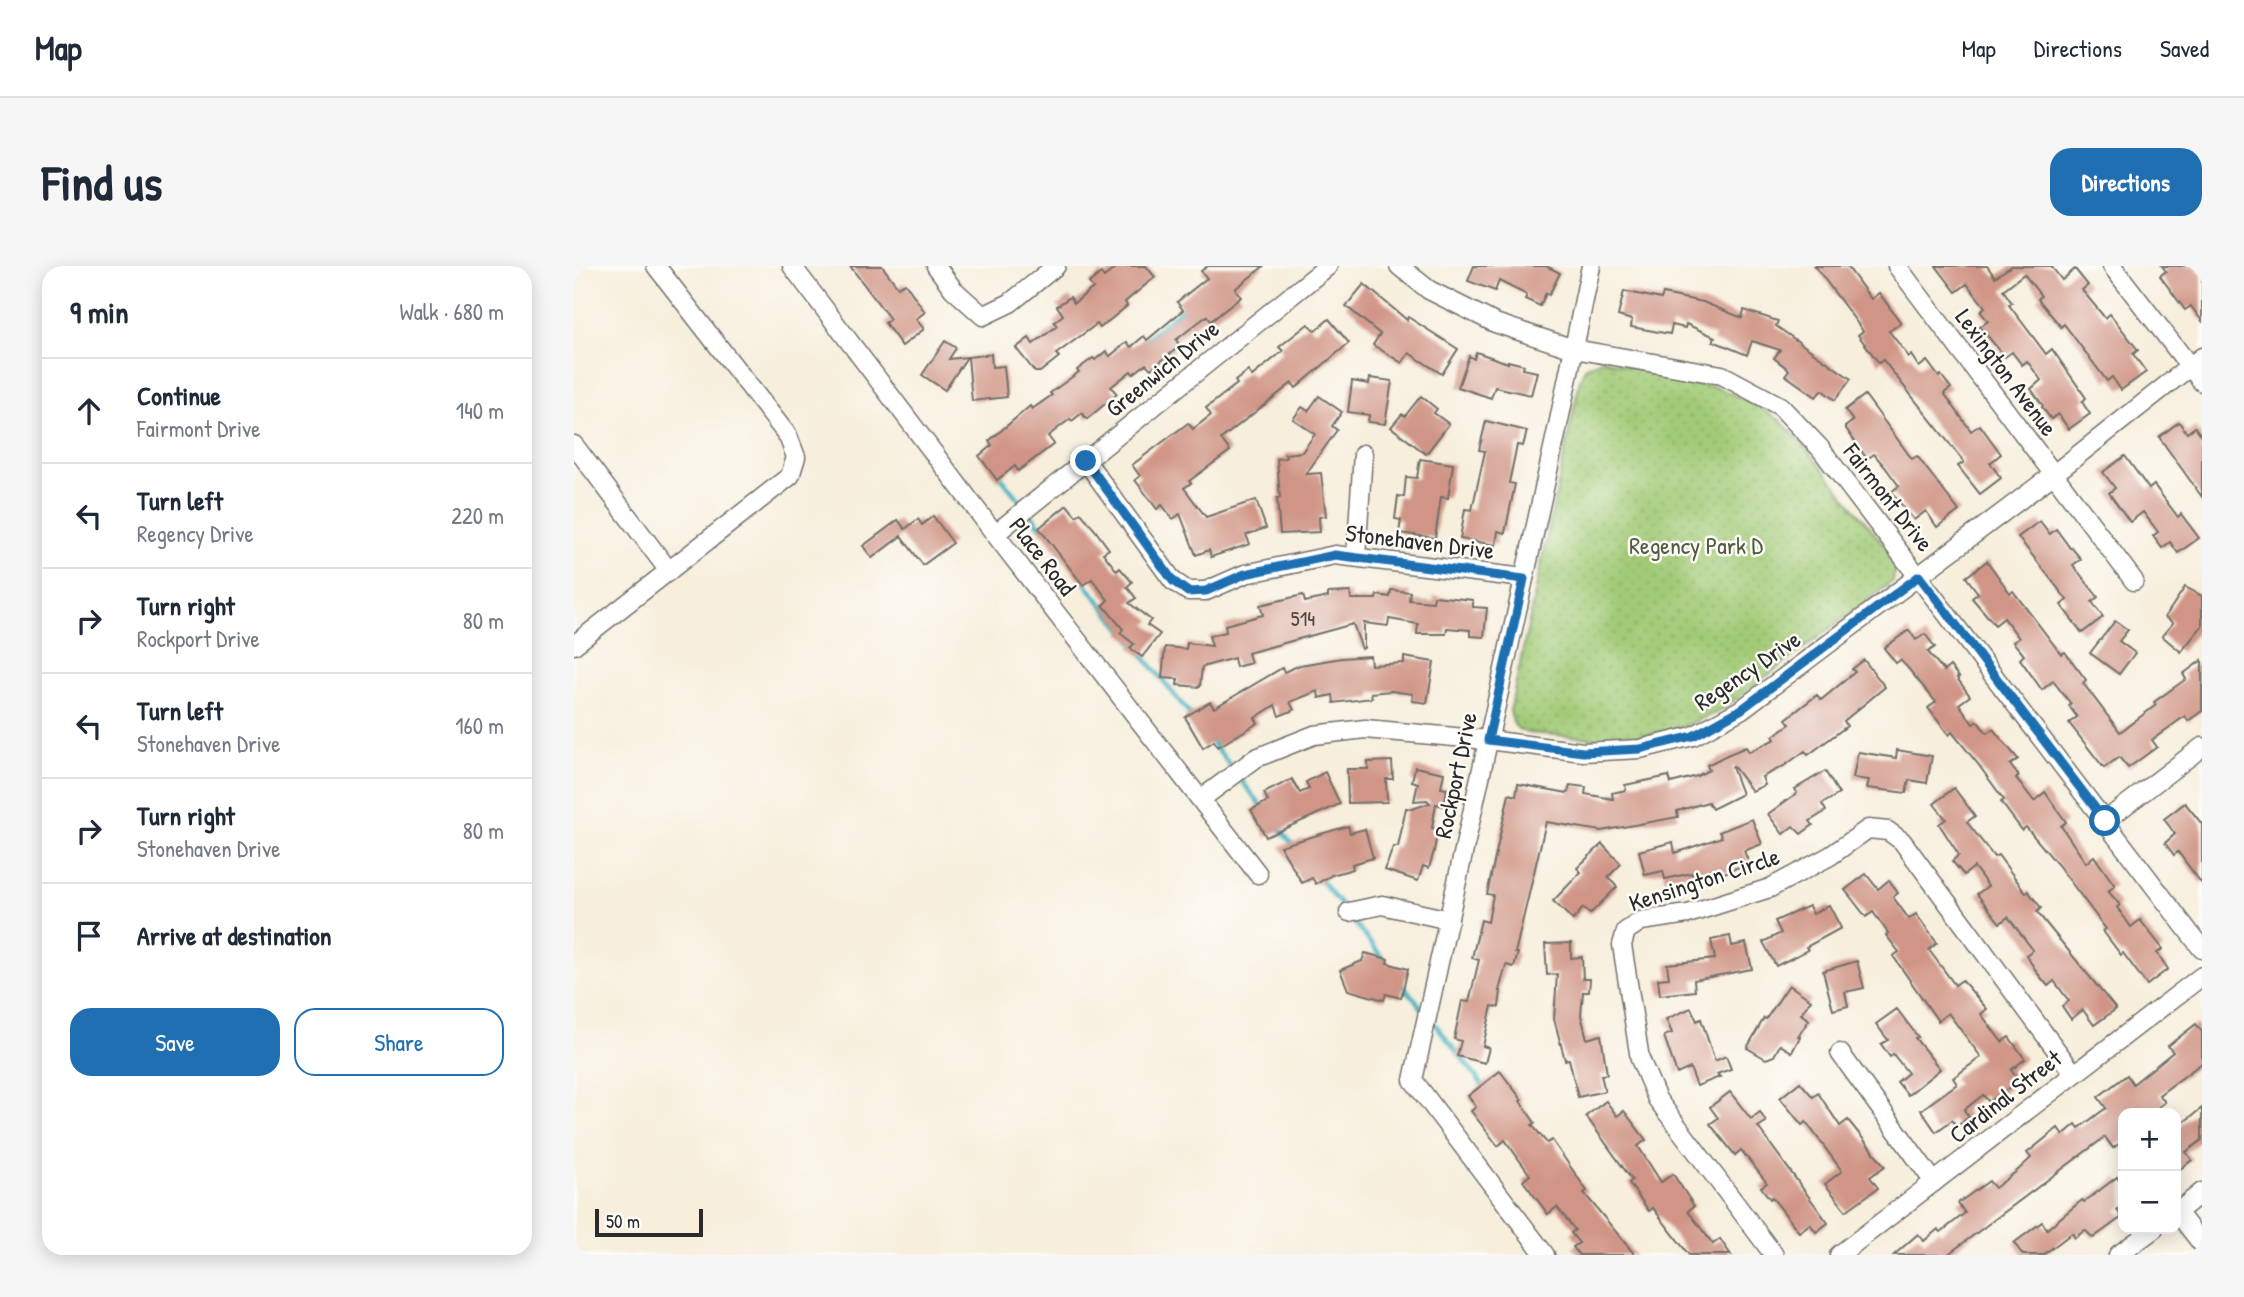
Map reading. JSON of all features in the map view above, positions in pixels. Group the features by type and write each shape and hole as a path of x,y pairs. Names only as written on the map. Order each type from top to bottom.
{"street":[{"path":"574,645 790,476 796,457 788,436 656,266"},
{"name":"Place Road","path":"792,266 1258,874"},
{"path":"936,266 953,289 984,316 1010,303 1056,266"},
{"name":"Greenwich Drive","path":"995,534 1328,266"},
{"name":"Fairmont Drive","path":"1399,266 1429,290 1495,323 1574,349 1722,375 1780,406 1820,448 2202,949"},
{"name":"Rockport Drive","path":"1545,1255 1413,1080 1591,266"},
{"name":"Lexington Avenue","path":"1897,266 2134,581"},
{"path":"2112,266 2198,369"},
{"name":"Regency Drive","path":"1201,799 1256,758 1314,735 1365,729 1583,752 1640,749 1693,736 1742,709 2198,369"},
{"path":"574,445 669,570"},
{"path":"1356,557 1363,454"},
{"name":"Stonehaven Drive","path":"1086,461 1173,581 1188,592 1206,591 1245,574 1335,555 1524,579"},
{"path":"2105,821 2202,747"},
{"name":"Kensington Circle","path":"1774,1255 1657,1099 1640,1059 1622,945 1626,931 1641,920 1688,914 1770,888 1830,856 1868,829 1888,831 1902,841 2074,1074"},
{"path":"1349,912 1382,905 1449,920"},
{"name":"Cardinal Street","path":"1839,1255 2202,976"},
{"path":"1840,1054 1934,1182"},
{"path":"2181,1208 2202,1192"},
{"path":"2181,1218 2202,1244"},
{"path":"2118,1255 2147,1234"}],"green space":[{"name":"Regency Park D","path":"1603,359 1686,383 1716,387 1754,404 1780,420 1802,443 1897,561 1893,581 1720,711 1677,729 1619,740 1528,733 1515,726 1510,711 1580,380 1585,368"}],"building":[{"path":"850,266 882,266 898,287 905,283 925,312 916,319 924,329 902,346 885,323 890,319"},
{"path":"1118,266 1146,266 1155,277 1125,302 1127,306 1100,328 1097,324 1056,354 1059,357 1040,372 1035,372 1016,348 1029,338 1033,344 1057,326 1054,322 1063,315 1057,306 1070,297 1074,303 1093,288 1089,283 1101,273 1104,277"},
{"path":"1208,266 1264,266 1235,289 1241,297 1211,321 1207,316 1176,340 1180,346 1151,369 1146,364 1133,374 1131,371 1111,387 1117,394 1087,419 1082,413 1072,421 1070,419 1048,436 1054,444 1018,471 1015,466 997,480 979,456 992,445 989,441 1030,406 1032,409 1052,395 1050,393 1093,358 1095,360 1106,351 1110,356 1127,342 1131,347 1144,336 1147,340 1183,310 1177,302 1207,278 1201,271"},
{"path":"1474,266 1546,266 1560,273 1540,306 1525,299 1527,295 1499,281 1495,291 1468,281"},
{"path":"1815,266 1847,266 1871,299 1879,293 1901,323 1889,331 1919,367 1927,361 1939,377 1941,375 1951,388 1944,393 1971,431 1980,425 2001,454 1990,463 2001,478 1980,494 1958,466 1964,462 1883,360 1879,363 1858,335 1863,331"},
{"path":"1936,266 1987,266 1995,277 2012,266 2051,266 2062,280 2075,269 2088,285 2082,290 2105,318 2110,314 2138,350 2133,354 2146,372 2121,390 2112,377 2107,381 2064,324 2061,327 2038,299 2041,296 2024,274 2003,290 2012,303 2009,305 2046,354 2052,349 2086,398 2082,402 2090,414 2069,429 2058,414 2051,419 2042,407 2031,389 2041,380 2027,361 2022,365 2012,352 2005,357 1980,327 1988,321 1980,311 1985,307 1967,284 1956,292"},
{"path":"2162,266 2195,266 2202,275 2202,321 2191,306 2185,310 2160,276 2166,271"},
{"path":"1364,284 1407,320 1408,317 1458,349 1442,374 1409,353 1402,363 1373,345 1380,334 1346,306"},
{"path":"1624,291 1661,299 1663,294 1703,302 1742,318 1744,310 1778,321 1776,326 1851,379 1835,400 1822,390 1816,397 1785,375 1789,370 1774,358 1780,350 1752,341 1747,355 1713,341 1715,337 1686,324 1685,328 1672,325 1670,334 1631,327 1632,320 1618,316"},
{"path":"1329,319 1349,343 1296,388 1292,383 1221,439 1230,451 1189,481 1191,483 1184,488 1206,517 1256,500 1266,528 1246,535 1250,544 1211,557 1209,550 1196,555 1180,514 1173,519 1162,505 1157,509 1135,480 1140,476 1132,465 1188,423 1193,429 1211,415 1206,408 1237,384 1235,381 1248,371 1252,376 1283,351 1279,347 1308,324 1315,331"},
{"path":"945,341 956,348 949,359 967,357 945,390 922,375"},
{"path":"1476,352 1508,363 1524,365 1523,369 1537,372 1531,395 1495,387 1491,398 1458,387 1469,356 1474,359"},
{"path":"991,354 992,367 1004,366 1007,397 972,401 968,357"},
{"path":"1370,378 1392,381 1385,424 1368,422 1369,415 1348,412 1352,381 1369,384"},
{"path":"1865,395 1912,459 1917,456 1959,511 1937,527 1926,511 1914,520 1891,492 1899,486 1885,467 1874,454 1867,459 1845,427 1853,421 1845,410"},
{"path":"1319,396 1342,412 1332,426 1337,430 1306,474 1321,473 1326,516 1319,517 1320,532 1280,534 1277,459 1286,458 1285,454 1302,452 1315,434 1293,419 1302,407 1308,411"},
{"path":"1421,396 1437,409 1434,413 1449,424 1426,454 1391,427 1402,414 1405,416"},
{"path":"1486,421 1527,431 1523,446 1517,445 1509,483 1515,484 1505,533 1498,531 1496,545 1460,539 1465,509 1472,510 1485,451 1479,450"},
{"path":"2179,422 2187,433 2195,427 2202,436 2202,497 2159,437"},
{"path":"2125,456 2149,489 2154,485 2178,517 2181,514 2199,538 2178,553 2170,542 2162,548 2153,536 2158,532 2143,512 2130,522 2109,493 2115,488 2103,472"},
{"path":"1420,459 1453,464 1448,498 1441,497 1435,538 1399,533 1401,520 1395,519 1398,496 1404,497 1406,477 1417,478"},
{"path":"1067,505 1076,516 1081,513 1109,549 1103,553 1117,571 1120,568 1132,582 1127,587 1136,598 1129,603 1151,620 1147,625 1160,634 1142,657 1130,648 1134,644 1120,633 1123,629 1103,605 1108,600 1092,579 1083,585 1039,528"},
{"path":"933,516 953,543 923,565 901,536 872,558 863,546 898,520 905,529 918,519 922,525"},
{"path":"2040,521 2050,534 2056,529 2081,559 2073,565 2098,597 2092,602 2103,617 2082,633 2061,605 2067,600 2018,537"},
{"path":"1987,561 2061,654 2065,652 2086,680 2083,683 2120,732 2156,705 2154,702 2186,679 2183,674 2202,660 2202,711 2188,721 2185,716 2152,740 2157,747 2128,768 2119,757 2104,768 2069,723 2077,717 2069,706 2071,704 2053,681 2042,690 2020,659 2024,655 2013,642 2019,638 2004,618 1995,625 1972,598 1978,593 1966,577"},
{"path":"2185,587 2202,596 2202,626 2181,652 2162,636 2173,623 2165,617"},
{"path":"1391,590 1410,592 1409,600 1433,602 1434,596 1473,600 1473,607 1487,608 1484,637 1470,636 1470,630 1447,628 1446,634 1417,634 1418,624 1389,619 1388,626 1364,623 1362,649 1353,624 1248,653 1251,663 1236,667 1234,658 1202,667 1200,687 1177,685 1178,679 1162,678 1165,647 1186,649 1187,643 1212,646 1209,636 1226,632 1225,625 1263,615 1260,605 1303,595 1305,602 1328,597 1328,593 1350,592 1351,599 1376,599 1377,595 1390,597"},
{"path":"2115,621 2128,630 2119,641 2135,653 2119,674 2090,653"},
{"path":"1909,630 1916,640 1925,634 1935,647 1928,652 1944,671 1950,666 1959,677 1957,678 1970,696 1959,704 1973,724 1977,721 1987,733 1993,729 2018,759 2010,765 2019,776 2016,778 2034,801 2045,792 2066,822 2061,826 2086,863 2094,856 2115,886 2108,891 2120,905 2117,907 2131,927 2140,920 2163,949 2157,953 2168,969 2147,985 2103,931 2106,929 2058,865 2026,827 2022,830 1978,764 1952,732 1949,735 1928,708 1936,702 1907,667 1900,660 1896,663 1884,648"},
{"path":"1370,656 1371,665 1404,663 1404,657 1434,662 1427,703 1412,701 1413,694 1391,691 1371,693 1372,698 1334,703 1333,695 1319,698 1318,691 1290,702 1294,710 1279,716 1275,705 1255,718 1258,723 1218,747 1214,741 1203,748 1185,717 1210,702 1214,708 1282,668 1284,672 1300,665"},
{"path":"1864,660 1885,687 1844,721 1847,726 1808,755 1805,751 1762,777 1765,785 1752,791 1733,766 1742,794 1712,809 1708,802 1677,811 1678,817 1601,831 1546,822 1514,967 1506,965 1499,991 1499,1007 1492,1006 1483,1046 1489,1048 1485,1063 1457,1056 1461,1041 1454,1039 1462,1001 1469,1002 1479,960 1472,958 1481,920 1488,922 1493,895 1487,894 1509,794 1516,796 1518,784 1568,793 1570,785 1586,787 1585,794 1613,799 1612,793 1626,790 1625,785 1669,776 1671,783 1697,776 1709,770 1707,765 1727,755 1746,747 1749,752 1775,739 1773,736 1790,724 1786,719 1817,695 1821,700 1855,672 1852,669"},
{"path":"1897,750 1932,756 1927,783 1909,780 1906,793 1867,788 1869,780 1853,778 1858,752 1896,758"},
{"path":"1392,761 1393,779 1386,779 1387,802 1348,803 1347,769 1368,769 1368,762"},
{"path":"1415,767 1444,773 1441,788 1447,789 1444,806 1436,804 1432,828 1438,829 1429,868 1423,866 1418,881 1385,870 1393,847 1398,847 1406,808 1412,809 1430,803 1427,800 1414,801 1418,783 1412,781"},
{"path":"1825,771 1839,794 1822,804 1826,811 1810,821 1813,825 1801,834 1793,826 1783,834 1768,814 1797,793 1795,789"},
{"path":"1325,772 1340,804 1266,837 1251,810 1268,801 1264,793 1292,779 1300,793 1309,789 1306,782"},
{"path":"1954,788 1975,816 1967,822 1994,857 1998,855 2026,893 2028,891 2041,908 2037,912 2116,1009 2094,1025 2083,1010 2071,1019 2062,1006 2069,1001 2054,981 2048,986 2026,955 2033,950 2008,917 2000,923 1977,894 1988,886 1974,867 1964,875 1952,861 1959,855 1939,824 1946,819 1934,804"},
{"path":"2185,803 2202,824 2202,884 2178,852 2174,855 2165,843 2175,834 2164,819"},
{"path":"1752,819 1762,844 1744,851 1749,863 1712,878 1709,870 1693,876 1692,873 1665,879 1663,871 1645,875 1639,851 1673,842 1675,853 1722,837 1719,832"},
{"path":"1348,826 1350,833 1365,829 1373,858 1352,864 1353,869 1332,875 1316,884 1312,878 1302,883 1280,846"},
{"path":"1602,844 1621,864 1608,877 1617,887 1590,914 1583,908 1573,920 1553,901 1581,872 1577,868"},
{"path":"1866,874 1878,889 1889,880 1898,893 1893,897 1909,919 1916,914 1937,943 1929,950 1955,985 1962,980 1987,1009 1981,1014 2002,1042 2009,1037 2025,1059 2011,1070 2019,1081 1989,1102 1983,1095 1964,1110 1969,1117 1957,1126 1952,1120 1936,1132 1921,1110 1957,1084 1953,1078 1981,1057 1948,1013 1938,1021 1893,956 1899,952 1886,935 1888,933 1873,912 1866,917 1845,890"},
{"path":"1829,905 1841,928 1806,947 1808,950 1776,966 1763,942 1781,933 1775,921 1809,906 1813,914"},
{"path":"1730,936 1732,946 1746,943 1752,969 1694,980 1695,991 1660,995 1658,979 1669,978 1667,964 1715,959 1711,940"},
{"path":"1571,943 1571,958 1582,957 1583,979 1590,979 1589,992 1583,992 1581,1015 1587,1039 1601,1035 1607,1074 1601,1075 1605,1091 1578,1097 1569,1059 1565,1060 1554,1019 1557,974 1547,975 1545,944"},
{"path":"1365,953 1388,959 1387,963 1408,969 1401,998 1386,994 1384,1000 1348,990 1340,970 1362,961"},
{"path":"1857,961 1864,988 1845,992 1848,1006 1833,1010 1823,971"},
{"path":"1789,985 1811,1000 1801,1014 1809,1020 1798,1036 1800,1037 1792,1052 1780,1045 1774,1056 1766,1059 1747,1048 1764,1018 1766,1019"},
{"path":"1691,1008 1697,1021 1701,1019 1715,1061 1726,1056 1731,1069 1717,1074 1720,1077 1697,1086 1690,1068 1677,1074 1664,1036 1672,1033 1666,1019"},
{"path":"1897,1009 1918,1037 1915,1038 1940,1069 1908,1095 1897,1082 1908,1073 1893,1054 1890,1057 1881,1044 1888,1040 1876,1024"},
{"path":"2196,1024 2202,1032 2202,1063 2159,1095 2165,1102 2157,1108 2118,1108 2118,1144 2113,1148 2105,1137 1947,1255 1894,1255 1918,1234 1924,1241 1938,1229 1941,1232 1965,1213 1958,1203 1989,1181 1995,1188 2031,1158 2027,1153 2058,1128 2063,1135 2076,1124 2079,1128 2106,1108 2098,1097 2127,1075 2133,1084 2173,1052 2168,1046"},
{"path":"1500,1071 1522,1100 1520,1101 1535,1123 1532,1125 1547,1143 1552,1140 1587,1191 1584,1193 1635,1255 1579,1255 1573,1247 1579,1243 1571,1233 1575,1230 1557,1207 1548,1214 1523,1181 1530,1175 1505,1140 1498,1146 1471,1111 1476,1107 1468,1096"},
{"path":"1800,1082 1813,1097 1818,1093 1840,1126 1848,1120 1885,1166 1870,1177 1878,1188 1846,1211 1825,1184 1842,1171 1806,1122 1802,1125 1780,1098"},
{"path":"1730,1092 1751,1119 1760,1112 1766,1122 1758,1127 1828,1223 1816,1232 1810,1224 1799,1232 1761,1187 1767,1183 1741,1150 1735,1155 1710,1124 1718,1118 1710,1107"},
{"path":"1606,1101 1617,1116 1624,1111 1646,1140 1638,1146 1661,1182 1673,1174 1694,1206 1688,1211 1713,1244 1720,1239 1731,1255 1689,1255 1653,1208 1649,1211 1629,1183 1632,1180 1586,1116"},
{"path":"2202,1108 2202,1140 2186,1152 2192,1160 2181,1168 2181,1124"},
{"path":"2118,1178 2118,1220 2093,1238 2085,1230 2075,1238 2072,1233 2043,1255 2023,1255 2014,1243 2042,1222 2047,1229 2082,1200 2084,1202"}],"waterway":[{"path":"1143,341 1185,307"},
{"path":"999,475 1024,506"},
{"path":"1030,513 1044,531"},
{"path":"1082,579 1124,632"},
{"path":"1130,639 1192,717"},
{"path":"1208,738 1233,769"},
{"path":"1238,776 1263,808"},
{"path":"1277,826 1294,846"},
{"path":"1319,878 1344,909"},
{"path":"1349,916 1385,961"},
{"path":"1401,982 1424,1011"},
{"path":"1432,1020 1485,1088"}],"route":[{"path":"1086,461 1173,581 1188,592 1206,591 1245,574 1335,555 1524,579 1488,740 1583,752 1640,749 1693,736 1742,709 1919,576 2105,821"}]}
